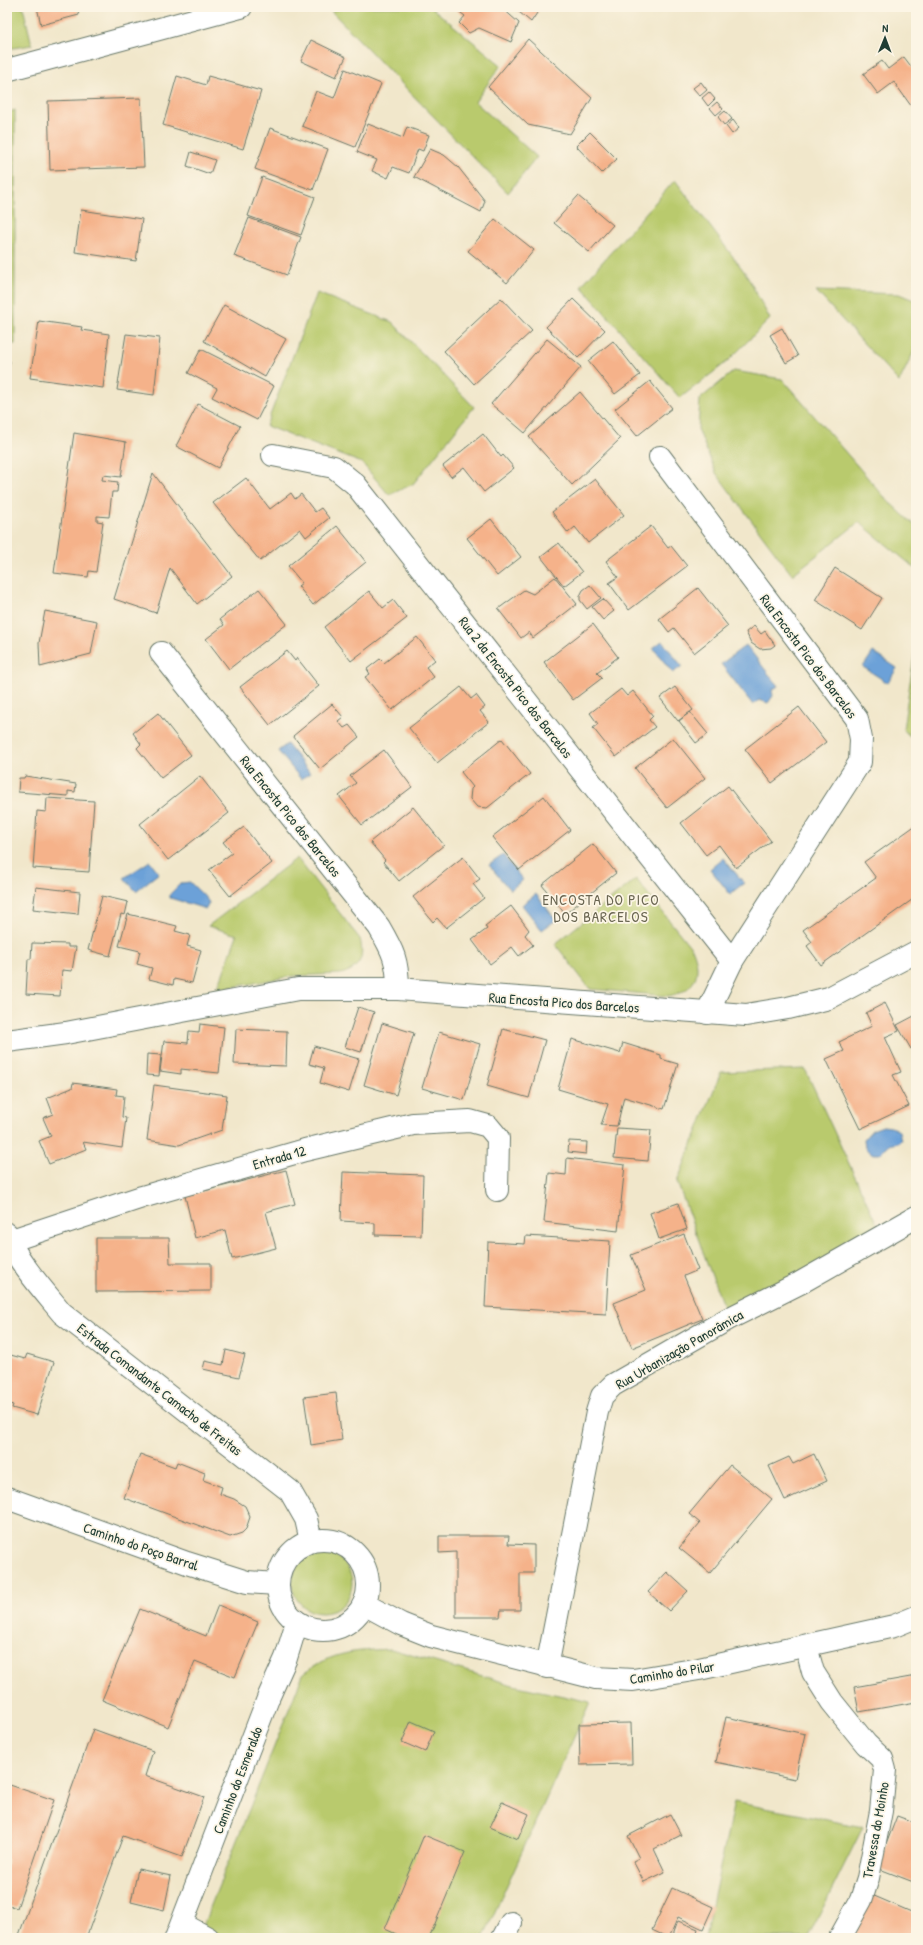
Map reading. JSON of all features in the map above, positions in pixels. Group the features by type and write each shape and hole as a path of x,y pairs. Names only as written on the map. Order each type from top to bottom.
{"street":[{"path":"7,70 241,7"},
{"name":"Rua 2 da Encosta Pico dos Barcelos","path":"273,455 334,466 355,484 732,961"},
{"name":"Rua Encosta Pico dos Barcelos","path":"660,457 857,719 861,739 860,762 732,961 706,1013"},
{"name":"Rua Encosta Pico dos Barcelos","path":"161,654 379,927 393,950 398,972 398,989"},
{"name":"Rua Encosta Pico dos Barcelos","path":"7,1041 66,1033 298,989 398,989 746,1015 788,1008 830,998 916,952"},
{"name":"Entrada 12","path":"8,1237 282,1156 413,1124 470,1121 488,1126 498,1138 497,1190"},
{"name":"Rua Urbanização Panorâmica","path":"547,1667 597,1412 602,1396 613,1385 722,1323 800,1283 916,1217"},
{"name":"Estrada Comandante Camacho de Freitas","path":"8,1237 35,1279 62,1312 290,1491 306,1519 311,1541"},
{"name":"Caminho do Poço Barral","path":"7,1498 247,1582 277,1584"},
{"path":"321,1540 337,1542 350,1549 360,1560 367,1574 368,1589 364,1604 356,1616 344,1624 331,1629 316,1630 297,1622 284,1608 279,1597 277,1584 280,1570 286,1558 296,1549 311,1541 321,1540"},
{"name":"Caminho do Pilar","path":"364,1604 400,1624 431,1636 547,1667 596,1678 634,1680 699,1669 806,1646 894,1626 916,1617"},
{"name":"Caminho do Esmeraldo","path":"179,1931 269,1696 286,1658 297,1622"},
{"name":"Travessa do Moinho","path":"806,1646 813,1672 832,1702 866,1744 882,1759 885,1770 881,1811 868,1878 861,1900 851,1921 840,1938"},
{"path":"179,1931 208,1938"}],"green space":[{"path":"7,7 23,7 32,45 7,49"},
{"path":"347,7 431,7 501,65 475,102 537,157 508,193 331,11"},
{"path":"15,110 15,344 7,344 7,113"},
{"path":"675,180 746,274 770,319 728,361 680,398 581,286"},
{"path":"816,291 899,294 916,301 916,347 899,382"},
{"path":"317,293 392,322 474,407 413,484 389,495 362,463 266,426"},
{"path":"734,371 782,379 887,500 916,527 916,569 859,522 792,575 716,473 698,429 700,399"},
{"path":"916,643 916,743 903,729"},
{"path":"297,858 360,939 362,952 359,962 352,970 340,974 292,976 217,990 237,935 208,926"},
{"path":"636,879 693,950 697,967 694,981 684,991 677,994 668,996 590,989 555,944"},
{"path":"805,1069 883,1237 728,1319 677,1182 721,1072"},
{"path":"322,1553 334,1555 347,1566 350,1571 352,1583 350,1595 339,1608 334,1611 322,1613 310,1611 297,1600 294,1595 292,1583 294,1571 305,1558 310,1555"},
{"path":"391,1649 513,1685 590,1702 483,1938 223,1938 202,1928 303,1674 324,1661 345,1654"},
{"path":"734,1802 863,1827 808,1938 705,1938"}],"water":[{"path":"662,641 682,666 673,673 653,648"},
{"path":"746,645 778,686 772,690 773,696 768,703 759,700 753,705 721,664"},
{"path":"873,652 897,668 888,683 863,667"},
{"path":"287,744 310,773 301,779 278,751"},
{"path":"503,855 523,880 510,890 489,865"},
{"path":"723,858 744,883 730,894 710,869"},
{"path":"150,861 159,873 136,891 124,878"},
{"path":"190,882 208,900 209,903 206,909 170,898 170,894 181,883"},
{"path":"536,894 556,920 542,930 522,905"},
{"path":"883,1126 891,1127 899,1131 901,1140 897,1143 889,1145 879,1154 873,1154 865,1148 864,1139 872,1130"}],"building":[{"path":"37,7 77,7 79,15 41,25"},
{"path":"453,7 501,7 519,23 511,42 479,28 469,33 459,23 465,16"},
{"path":"513,7 541,7 531,22"},
{"path":"528,39 592,98 570,134 528,125 488,87"},
{"path":"311,40 346,57 336,77 301,61"},
{"path":"904,57 916,73 916,109 914,110 894,82 878,94 863,74 882,61 888,69"},
{"path":"345,69 381,84 355,147 302,126 316,91 334,98"},
{"path":"177,76 206,85 208,76 261,91 243,149 163,125"},
{"path":"701,82 707,90 700,96 693,88"},
{"path":"709,92 715,99 708,106 702,98"},
{"path":"141,98 144,167 50,170 48,101"},
{"path":"717,102 723,109 716,115 710,108"},
{"path":"725,111 732,119 724,125 718,117"},
{"path":"733,120 739,128 732,134 726,126"},
{"path":"368,124 403,138 407,127 429,135 423,151 418,149 409,173 393,167 388,178 372,171 377,160 357,152"},
{"path":"270,128 328,149 313,190 255,169"},
{"path":"590,132 617,159 602,173 576,146"},
{"path":"430,149 444,155 458,167 485,201 481,212 414,177"},
{"path":"191,152 215,160 210,174 187,166"},
{"path":"262,177 315,197 301,235 248,216"},
{"path":"578,196 613,225 589,252 554,223"},
{"path":"81,210 142,219 136,261 75,252"},
{"path":"249,218 301,237 287,275 234,256"},
{"path":"495,219 534,250 507,283 468,251"},
{"path":"501,298 532,331 474,384 444,351"},
{"path":"573,299 605,330 578,358 546,327"},
{"path":"224,305 286,339 265,377 204,341"},
{"path":"39,321 82,327 81,330 109,334 103,388 30,378"},
{"path":"782,328 798,356 786,363 770,335"},
{"path":"126,334 160,338 154,395 117,390"},
{"path":"547,339 581,367 525,433 491,404"},
{"path":"613,341 640,375 615,394 588,361"},
{"path":"201,349 274,386 257,420 212,397 217,388 188,373"},
{"path":"7,360 10,361 8,377 7,377"},
{"path":"650,381 672,408 637,436 615,409"},
{"path":"580,392 620,439 572,485 529,437"},
{"path":"198,404 240,426 218,468 176,446"},
{"path":"74,433 126,442 121,477 103,475 102,480 118,482 117,492 112,492 109,517 97,516 97,521 103,522 96,572 89,571 88,577 54,573"},
{"path":"483,434 501,457 503,455 514,468 484,492 464,467 451,477 443,466"},
{"path":"153,473 232,576 197,604 170,568 156,613 114,599"},
{"path":"246,478 270,509 291,493 295,499 301,494 315,512 321,508 329,518 306,537 300,529 260,561 213,503"},
{"path":"595,479 624,515 588,543 575,527 568,533 552,512"},
{"path":"491,519 521,557 497,576 467,538"},
{"path":"337,526 366,562 313,605 298,586 302,583 288,566"},
{"path":"651,526 668,548 671,546 687,566 629,610 609,583 618,577 606,561"},
{"path":"559,543 582,572 564,586 541,557"},
{"path":"835,568 882,598 862,630 815,600"},
{"path":"555,577 577,604 533,638 529,632 521,638 498,609 524,590 533,594"},
{"path":"590,585 601,598 587,609 580,600 580,596 583,590"},
{"path":"698,588 728,626 694,653 674,628 669,632 659,619"},
{"path":"259,589 287,624 229,669 206,639 224,625 220,619"},
{"path":"369,591 383,608 393,600 407,618 351,661 324,627"},
{"path":"603,599 614,611 603,620 592,607"},
{"path":"45,611 97,621 91,654 40,667 39,643"},
{"path":"593,624 618,657 597,673 602,678 573,700 544,662"},
{"path":"754,626 761,634 765,631 775,645 771,648 760,649 751,643 746,632"},
{"path":"417,637 435,660 426,667 434,677 392,710 365,677 370,674 367,669 380,659 384,663"},
{"path":"287,651 295,661 297,658 319,686 270,725 240,687"},
{"path":"461,687 471,699 476,695 485,707 480,711 489,722 437,763 409,728"},
{"path":"675,687 693,710 678,721 660,698"},
{"path":"621,689 627,696 633,691 653,716 649,720 655,727 616,757 593,728 598,724 590,713"},
{"path":"332,704 343,717 338,721 344,728 349,725 359,737 320,769 293,736"},
{"path":"799,707 826,742 772,783 745,749"},
{"path":"690,712 708,734 696,743 679,721"},
{"path":"158,713 191,755 161,778 137,748 141,744 133,733"},
{"path":"673,738 705,778 667,808 635,768"},
{"path":"502,739 530,774 487,808 477,807 470,799 471,789 473,787 461,772"},
{"path":"384,750 412,787 362,825 339,796 356,783 350,776"},
{"path":"25,776 76,784 75,792 68,791 68,796 18,792 19,778 24,778"},
{"path":"200,776 229,813 168,860 140,824"},
{"path":"728,786 771,841 736,868 719,845 706,855 681,823"},
{"path":"544,796 570,830 519,870 492,837"},
{"path":"47,798 94,801 89,872 33,868 37,811 46,812"},
{"path":"413,807 444,845 399,881 383,862 385,860 370,842"},
{"path":"916,825 916,897 821,965 807,946 812,942 803,930 876,878 864,862"},
{"path":"244,827 272,863 230,896 209,870 232,853 223,842"},
{"path":"593,844 616,873 565,914 542,885"},
{"path":"463,857 480,879 473,884 484,898 446,928 437,918 433,922 413,897"},
{"path":"36,887 80,892 78,914 33,909"},
{"path":"102,896 128,902 125,915 121,914 110,956 88,950"},
{"path":"511,906 529,930 525,935 533,945 519,956 512,947 490,964 472,940 487,929 485,926"},
{"path":"128,914 177,926 175,931 190,935 187,946 201,950 192,983 174,979 173,985 149,979 152,968 137,964 140,951 119,946"},
{"path":"32,943 68,944 68,947 76,947 72,971 62,970 60,996 26,994 28,959 31,959"},
{"path":"885,1003 899,1031 885,1037 901,1072 893,1075 909,1106 860,1129 826,1059 844,1051 839,1042 872,1026 866,1013"},
{"path":"358,1007 374,1012 361,1052 345,1047"},
{"path":"916,1015 916,1047 911,1049 897,1025"},
{"path":"382,1023 414,1033 396,1095 364,1085"},
{"path":"200,1024 224,1027 219,1073 181,1069 181,1074 160,1071 164,1041 188,1043 189,1031 199,1032"},
{"path":"236,1029 287,1031 286,1066 234,1064"},
{"path":"503,1029 545,1040 529,1098 487,1086"},
{"path":"439,1032 480,1044 464,1100 422,1088"},
{"path":"572,1039 620,1053 623,1043 661,1055 661,1059 678,1064 664,1109 624,1097 617,1126 601,1125 608,1104 558,1089"},
{"path":"314,1046 359,1059 349,1092 320,1083 324,1068 309,1064"},
{"path":"147,1054 161,1055 159,1076 146,1075"},
{"path":"73,1083 117,1089 116,1095 124,1096 122,1117 126,1118 122,1148 83,1142 86,1149 49,1164 39,1141 51,1136 43,1118 53,1114 47,1098 72,1088"},
{"path":"154,1085 227,1095 222,1130 179,1145 147,1140"},
{"path":"617,1128 651,1130 648,1161 614,1158"},
{"path":"569,1141 587,1142 586,1154 568,1152"},
{"path":"567,1158 625,1165 618,1231 544,1222 549,1173 566,1175"},
{"path":"286,1170 295,1204 266,1212 276,1248 232,1259 225,1230 195,1238 185,1196"},
{"path":"343,1172 423,1175 421,1236 375,1235 375,1223 341,1221"},
{"path":"678,1203 687,1229 659,1239 650,1213"},
{"path":"684,1234 698,1270 684,1276 702,1319 632,1348 614,1303 646,1290 631,1255"},
{"path":"526,1236 610,1241 606,1314 485,1307 488,1242 525,1244"},
{"path":"96,1238 169,1238 170,1263 211,1263 211,1291 96,1292"},
{"path":"226,1350 245,1355 239,1377 203,1369 205,1361 223,1365"},
{"path":"7,1354 25,1359 27,1354 54,1362 37,1415 12,1408 13,1405 7,1403"},
{"path":"336,1393 342,1440 311,1445 304,1397"},
{"path":"140,1454 175,1467 177,1462 205,1473 203,1480 222,1487 220,1494 234,1499 245,1506 250,1517 246,1529 242,1533 230,1537 124,1498"},
{"path":"814,1454 827,1481 785,1500 769,1466 789,1457 793,1464"},
{"path":"730,1465 772,1499 710,1573 679,1548 700,1523 689,1514"},
{"path":"439,1536 509,1536 508,1544 534,1545 534,1573 520,1573 520,1610 501,1610 500,1617 456,1617 456,1552 439,1553"},
{"path":"667,1572 688,1591 669,1611 648,1592"},
{"path":"218,1605 258,1622 235,1677 195,1661 168,1727 102,1700 140,1609 206,1636"},
{"path":"916,1676 916,1702 859,1712 854,1687"},
{"path":"726,1717 805,1734 795,1779 716,1762"},
{"path":"411,1721 434,1731 425,1752 402,1742"},
{"path":"631,1723 632,1764 580,1765 579,1724"},
{"path":"93,1729 153,1751 145,1776 204,1797 182,1857 123,1836 86,1938 29,1938 19,1935"},
{"path":"7,1784 54,1800 17,1908 7,1905"},
{"path":"502,1802 529,1814 518,1839 490,1827"},
{"path":"670,1814 681,1835 654,1849 665,1872 644,1882 633,1861 639,1858 628,1836"},
{"path":"897,1816 916,1823 916,1883 877,1868"},
{"path":"424,1835 465,1852 429,1938 405,1938 385,1929"},
{"path":"138,1869 171,1876 164,1910 131,1902"},
{"path":"672,1888 713,1907 703,1929 678,1917 669,1938 652,1930"},
{"path":"872,1895 916,1914 916,1938 853,1938"},
{"path":"678,1921 698,1929 695,1938 672,1938"}],"district":[{"name":"ENCOSTA DO PICO DOS BARCELOS","path":"601,908"}]}
